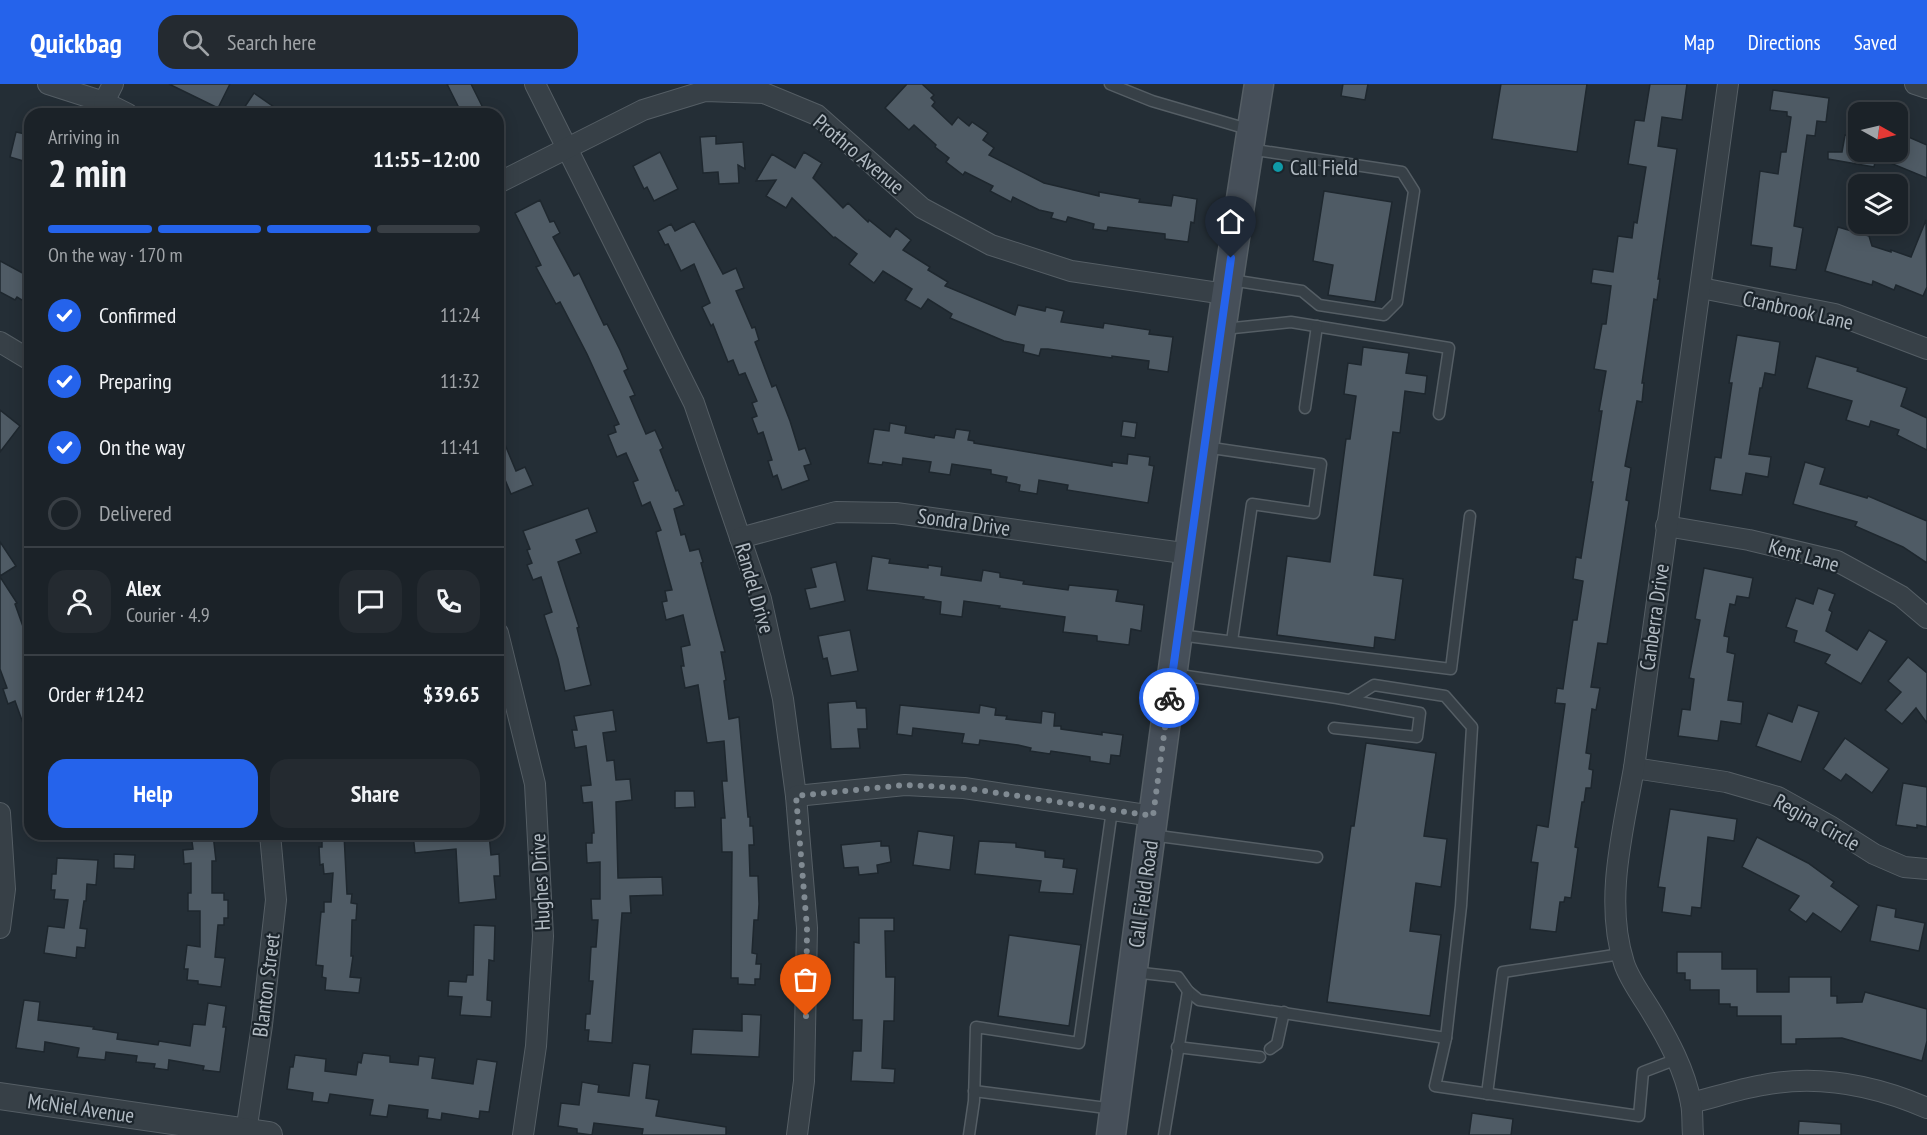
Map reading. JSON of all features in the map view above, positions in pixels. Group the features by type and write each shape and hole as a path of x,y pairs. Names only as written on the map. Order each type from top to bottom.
{"main road":[{"name":"Call Field Road","path":"1115,1127 1132,972 1172,674 1227,287 1259,84"}],"street":[{"path":"48,84 116,108"},
{"path":"104,102 113,84"},
{"name":"Randel Drive","path":"535,84 694,403 761,599 783,699 796,796 807,928 804,1081 797,1135"},
{"name":"Canberra Drive","path":"1693,1135 1691,1103 1677,1059 1663,1030 1625,966 1616,933 1614,915 1620,851 1634,768 1728,84"},
{"path":"1915,84 1927,88"},
{"name":"Prothro Avenue","path":"504,180 643,110 705,91 764,93 817,115 922,208 992,245 1071,271 1227,287"},
{"name":"Cranbrook Lane","path":"1701,288 1835,314 1927,349"},
{"path":"0,342 24,356"},
{"name":"Sondra Drive","path":"740,538 836,512 896,513 1190,554"},
{"name":"Kent Lane","path":"1666,526 1749,540 1837,561 1901,596 1927,618"},
{"name":"Hughes Drive","path":"504,657 535,784 543,936 536,1046 523,1135"},
{"name":"Regina Circle","path":"1634,768 1726,782 1778,797 1874,854 1904,867 1927,869"},
{"path":"796,796 905,785 964,788 1112,810 1152,825"},
{"path":"0,813 5,889 0,928"},
{"name":"Blanton Street","path":"254,1134 262,1024 276,900 271,840"},
{"path":"1691,1103 1765,1084 1820,1081 1860,1085 1927,1108"},
{"name":"McNiel Avenue","path":"0,1096 254,1134"}],"lane":[{"path":"1110,84 1250,140 1402,172 1414,191 1397,302 1384,315 1319,305 1302,291 1227,287"},
{"path":"1221,329 1292,322 1449,348 1439,414"},
{"path":"1305,408 1317,326"},
{"path":"1204,447 1321,464 1314,513 1252,504 1232,641"},
{"path":"1178,635 1450,669 1470,516"},
{"path":"1172,674 1350,700 1420,713 1417,737 1334,728"},
{"path":"1350,700 1374,685 1445,696 1472,727 1461,906 1446,1038 1435,1086 1639,1116 1643,1072 1677,1059"},
{"path":"969,1135 974,1091 976,1027 1079,1043 1112,810"},
{"path":"1152,825 1317,857"},
{"path":"1486,1094 1503,972 1621,954"},
{"path":"1132,972 1178,977 1188,991 1199,1000 1446,1038"},
{"path":"1164,1135 1188,991"},
{"path":"1270,1049 1277,1044 1284,1012"},
{"path":"1177,1047 1260,1057"},
{"path":"974,1091 1115,1127"}],"building":[{"path":"169,84 230,84 218,108"},
{"path":"447,84 471,84 483,108 459,108"},
{"path":"907,84 922,84 934,95 931,98 935,102 932,106 952,125 958,117 969,126 972,122 988,133 983,140 994,148 989,155 1044,183 1099,196 1099,192 1140,199 1139,202 1171,206 1173,195 1197,199 1194,223 1191,222 1188,242 1165,239 1165,234 1108,227 1107,231 1093,229 1094,224 1068,217 1066,222 1051,218 1053,213 1039,210 1013,197 1011,202 990,191 993,186 965,172 963,175 946,162 949,158 914,125 909,130 885,108"},
{"path":"1343,84 1368,84 1365,100 1341,96"},
{"path":"1501,84 1587,84 1577,152 1492,139"},
{"path":"1650,84 1687,84 1682,120 1662,117 1658,146 1677,149 1657,300 1654,299 1642,383 1644,383 1642,402 1637,401 1625,466 1631,468 1626,500 1629,501 1607,644 1598,643 1591,687 1600,688 1596,710 1592,709 1586,753 1591,754 1589,769 1593,770 1591,788 1586,788 1584,802 1582,802 1575,847 1578,848 1571,898 1565,897 1564,902 1560,902 1556,932 1530,929 1538,863 1531,862 1537,825 1548,827 1565,704 1555,703 1557,688 1563,689 1573,620 1577,620 1583,581 1573,579 1576,557 1581,558 1593,482 1591,482 1602,411 1599,411 1606,371 1594,369 1602,324 1606,324 1611,286 1591,283 1593,269 1613,272 1618,236 1632,238 1634,222 1637,223 1646,167 1628,164 1635,120 1644,121"},
{"path":"1773,90 1829,98 1826,122 1817,121 1815,136 1807,135 1794,226 1803,228 1796,270 1770,266 1772,248 1751,245 1760,171 1778,174 1781,152 1786,152 1791,117 1787,116 1787,112 1770,110"},
{"path":"254,93 275,108 244,108"},
{"path":"16,132 24,134 24,161 10,157"},
{"path":"1845,135 1848,135 1848,162 1875,162 1874,167 1828,159 1828,152 1842,152"},
{"path":"716,136 716,144 743,142 745,169 738,165 739,183 719,184 718,172 703,173 700,137"},
{"path":"1908,137 1927,145 1927,178 1888,162 1908,162"},
{"path":"660,152 678,189 654,201 647,187 644,189 633,166"},
{"path":"804,152 822,163 813,178 843,208 848,203 868,222 869,220 890,237 896,228 911,240 903,250 930,267 928,270 948,282 945,286 1015,315 1018,305 1045,311 1046,307 1064,311 1061,322 1103,328 1104,323 1150,330 1149,334 1173,337 1168,372 1148,369 1149,361 1048,349 1041,349 1039,356 1023,352 1024,345 1004,341 950,318 952,314 928,299 921,309 905,300 912,289 883,271 874,283 849,264 857,254 834,238 792,198 786,208 766,196 776,180 756,181 772,154 795,168"},
{"path":"1324,191 1392,202 1375,302 1328,295 1333,265 1313,261"},
{"path":"540,200 550,222 554,221 560,233 553,237 574,276 579,273 604,325 607,324 620,350 628,369 624,371 635,395 630,397 646,434 655,430 663,448 660,450 684,505 674,509 681,535 685,534 690,551 699,549 703,562 701,563 725,652 721,652 729,719 739,717 748,817 750,817 750,826 753,826 754,845 749,845 750,876 758,876 759,904 758,920 754,920 752,953 757,954 756,964 761,964 760,979 755,979 755,985 738,984 738,978 731,978 732,852 722,852 721,818 725,818 722,781 727,781 724,741 707,743 698,685 685,688 681,666 684,666 681,647 690,645 683,615 666,620 662,602 667,601 665,591 672,590 656,532 661,530 650,502 642,506 633,482 638,480 626,453 617,457 608,435 616,432 614,426 619,424 560,302 556,304 536,267 541,265 515,213"},
{"path":"1926,220 1927,287 1923,296 1896,285 1894,290 1873,281 1872,285 1825,271 1838,227 1848,230 1848,234 1869,236 1872,246 1911,257"},
{"path":"694,221 723,274 736,268 744,288 736,291 752,328 755,327 759,340 755,342 772,387 776,385 799,450 805,448 811,464 804,466 809,480 782,490 777,475 773,477 768,461 772,460 763,432 758,434 752,418 757,416 752,403 757,401 745,373 739,375 733,360 728,362 713,324 711,326 702,307 710,303 694,264 681,271 668,244 665,245 658,231 671,224 675,231"},
{"path":"0,261 24,274 24,301 17,297 15,300 0,292"},
{"path":"1737,335 1780,342 1775,375 1765,373 1762,388 1760,388 1749,454 1771,457 1768,477 1746,473 1742,495 1710,490 1715,457 1721,458"},
{"path":"1363,347 1409,353 1406,373 1427,376 1425,394 1405,391 1400,433 1393,432 1374,575 1403,579 1395,640 1375,637 1374,648 1277,635 1287,556 1330,562 1346,439 1350,439 1356,396 1344,394 1348,363 1361,365"},
{"path":"1816,356 1858,368 1857,371 1907,388 1901,406 1927,418 1927,450 1897,435 1899,430 1871,421 1869,427 1846,420 1852,401 1807,388"},
{"path":"0,410 20,426 0,452"},
{"path":"1123,421 1137,423 1135,438 1121,436"},
{"path":"890,423 906,426 905,433 934,438 935,435 954,438 956,429 970,431 968,440 974,443 1112,466 1112,462 1127,464 1128,454 1150,457 1149,465 1154,466 1148,503 1067,490 1068,485 1039,480 1037,494 1019,491 1020,485 1006,482 1007,477 991,474 991,470 952,464 950,475 929,472 931,462 903,458 902,465 883,462 882,465 868,463 874,429 889,431"},
{"path":"504,442 516,471 525,467 533,485 511,494 504,477"},
{"path":"1805,462 1825,468 1820,484 1867,498 1868,496 1927,521 1927,563 1903,547 1855,526 1857,522 1793,504"},
{"path":"588,508 597,532 576,540 581,553 558,562 579,627 577,628 591,685 565,691 544,615 552,612 541,577 533,580 527,565 532,563 527,550 530,549 523,531"},
{"path":"0,542 16,566 0,576"},
{"path":"872,556 890,559 889,563 928,568 928,565 942,567 941,575 981,581 983,570 1000,573 1000,577 1024,581 1023,584 1068,590 1069,585 1118,590 1116,601 1144,605 1141,631 1131,629 1129,645 1097,641 1097,636 1063,632 1065,617 964,601 962,617 940,614 941,602 923,599 924,597 867,590"},
{"path":"836,562 845,601 810,609 805,589 816,587 811,568"},
{"path":"1704,568 1753,578 1749,598 1737,596 1735,605 1730,604 1724,636 1729,637 1727,652 1735,654 1728,700 1743,702 1741,724 1721,721 1718,741 1678,736 1682,709 1690,710 1694,679 1689,678 1700,620 1695,619"},
{"path":"0,577 17,603 15,604 24,629 24,726 15,701 8,704 3,689 7,688 0,669"},
{"path":"1818,588 1835,594 1829,610 1832,612 1826,631 1857,650 1869,630 1887,641 1861,684 1825,663 1830,655 1794,642 1797,631 1786,627 1796,598 1813,604"},
{"path":"850,630 858,671 831,676 827,658 823,659 818,636"},
{"path":"1908,657 1927,673 1927,723 1916,708 1902,724 1885,710 1901,692 1888,681"},
{"path":"856,701 857,708 866,708 867,729 858,729 860,748 831,749 828,703"},
{"path":"900,705 979,713 980,705 996,708 995,715 1007,716 1006,719 1041,723 1042,711 1055,713 1054,726 1061,726 1061,729 1102,735 1102,732 1123,735 1120,756 1111,755 1110,764 1090,761 1090,757 1051,751 1050,754 1030,751 1031,748 1018,745 980,740 979,745 962,743 964,734 913,728 912,736 897,734"},
{"path":"1798,705 1819,712 1801,762 1756,746 1768,713 1792,722"},
{"path":"613,710 616,731 603,733 607,761 614,760 616,780 630,779 632,800 616,802 618,878 662,877 663,895 630,896 631,913 622,913 612,1043 588,1041 589,1030 585,1030 586,1014 590,1014 593,981 589,981 591,947 596,947 598,920 592,920 591,899 600,899 600,862 587,863 586,843 592,843 592,833 594,833 592,802 583,803 581,786 591,785 586,746 575,748 572,730 577,730 574,716"},
{"path":"1845,738 1889,769 1872,793 1846,774 1841,781 1823,769"},
{"path":"1366,743 1436,753 1424,836 1447,839 1441,887 1416,883 1410,931 1441,935 1430,1016 1327,1002 1351,826 1354,826"},
{"path":"1903,783 1927,787 1927,827 1896,825"},
{"path":"675,791 694,791 695,807 675,808"},
{"path":"1670,809 1737,819 1734,841 1708,837 1701,908 1692,907 1691,916 1662,912 1665,888 1658,887"},
{"path":"918,831 954,836 950,870 913,865"},
{"path":"1757,837 1808,863 1834,882 1831,886 1859,906 1841,932 1813,913 1806,922 1789,910 1799,896 1742,867"},
{"path":"192,840 214,840 216,861 212,861 212,893 224,893 224,900 228,900 228,918 224,918 224,925 218,925 215,957 225,958 221,987 187,980 188,969 184,969 187,945 200,947 200,911 188,911 188,893 191,893 191,863 184,864 183,850 193,849"},
{"path":"322,840 344,840 347,894 352,894 351,903 357,904 356,920 352,920 351,956 353,956 350,977 361,978 359,993 325,990 326,978 322,977 323,966 316,965 321,912 324,912 324,902 331,902 333,873 324,874 323,864 320,865 319,847 322,847"},
{"path":"414,840 490,840 491,855 499,854 500,876 494,876 496,899 459,903 456,849 415,853"},
{"path":"881,841 881,846 889,846 891,862 877,865 878,873 859,875 858,867 844,868 841,845"},
{"path":"979,841 1016,843 1016,847 1045,851 1045,857 1064,859 1063,867 1077,869 1073,894 1039,892 1041,881 975,874"},
{"path":"114,854 135,855 134,869 114,868"},
{"path":"57,858 98,860 96,885 87,884 80,928 87,929 85,948 77,947 76,958 44,953 48,926 64,928 68,900 54,899 55,890 51,890 52,874 56,874"},
{"path":"1877,905 1896,909 1895,917 1925,923 1919,951 1870,941"},
{"path":"859,918 894,918 894,931 885,931 886,977 895,977 894,1021 884,1021 882,1068 895,1069 894,1083 851,1081 853,1051 861,1051 862,1020 853,1020 854,942 859,943"},
{"path":"474,925 495,926 494,961 489,960 487,1000 492,1001 491,1017 460,1015 462,997 448,996 449,981 466,982 467,975 473,975"},
{"path":"1009,935 1081,945 1069,1026 998,1016"},
{"path":"1677,952 1722,952 1722,969 1757,969 1757,992 1789,992 1789,977 1831,977 1831,996 1837,996 1837,1003 1862,1002 1865,992 1927,1009 1927,1041 1922,1061 1842,1038 1796,1039 1796,1044 1781,1044 1781,1016 1737,1016 1737,1007 1730,1007 1730,1004 1719,1004 1719,990 1690,990 1690,980 1685,980 1685,973 1677,973"},
{"path":"24,1000 40,1002 38,1020 94,1027 93,1029 118,1033 117,1039 158,1045 159,1041 190,1046 193,1024 205,1025 208,1003 226,1006 223,1027 226,1027 220,1072 203,1070 204,1066 169,1060 168,1070 154,1068 155,1064 136,1062 137,1056 106,1052 105,1060 77,1057 79,1048 45,1042 44,1052 16,1048"},
{"path":"742,1014 761,1015 759,1057 691,1054 693,1029 742,1031"},
{"path":"363,1053 390,1056 390,1062 418,1065 419,1056 435,1058 432,1078 473,1084 477,1059 497,1062 489,1112 480,1111 479,1119 442,1113 441,1120 427,1118 428,1110 389,1105 387,1117 370,1115 373,1100 330,1094 328,1103 312,1101 313,1093 287,1089 290,1067 293,1067 295,1055 326,1059 325,1071 356,1075 358,1062 361,1063"},
{"path":"633,1063 650,1065 646,1098 659,1100 656,1116 726,1127 726,1135 642,1135 643,1129 594,1123 592,1135 577,1133 577,1129 558,1126 561,1103 579,1105 582,1082 599,1085 598,1092 629,1096"},
{"path":"1472,1113 1513,1119 1511,1135 1469,1135"},
{"path":"1799,1121 1841,1124 1841,1135 1798,1135"}],"way so far":[{"path":"806,1016 807,928 796,796 905,785 964,788 1153,816 1169,698"}],"place":[{"name":"Call Field","path":"1278,167"}],"route":[{"path":"1169,698 1231,258"}]}
